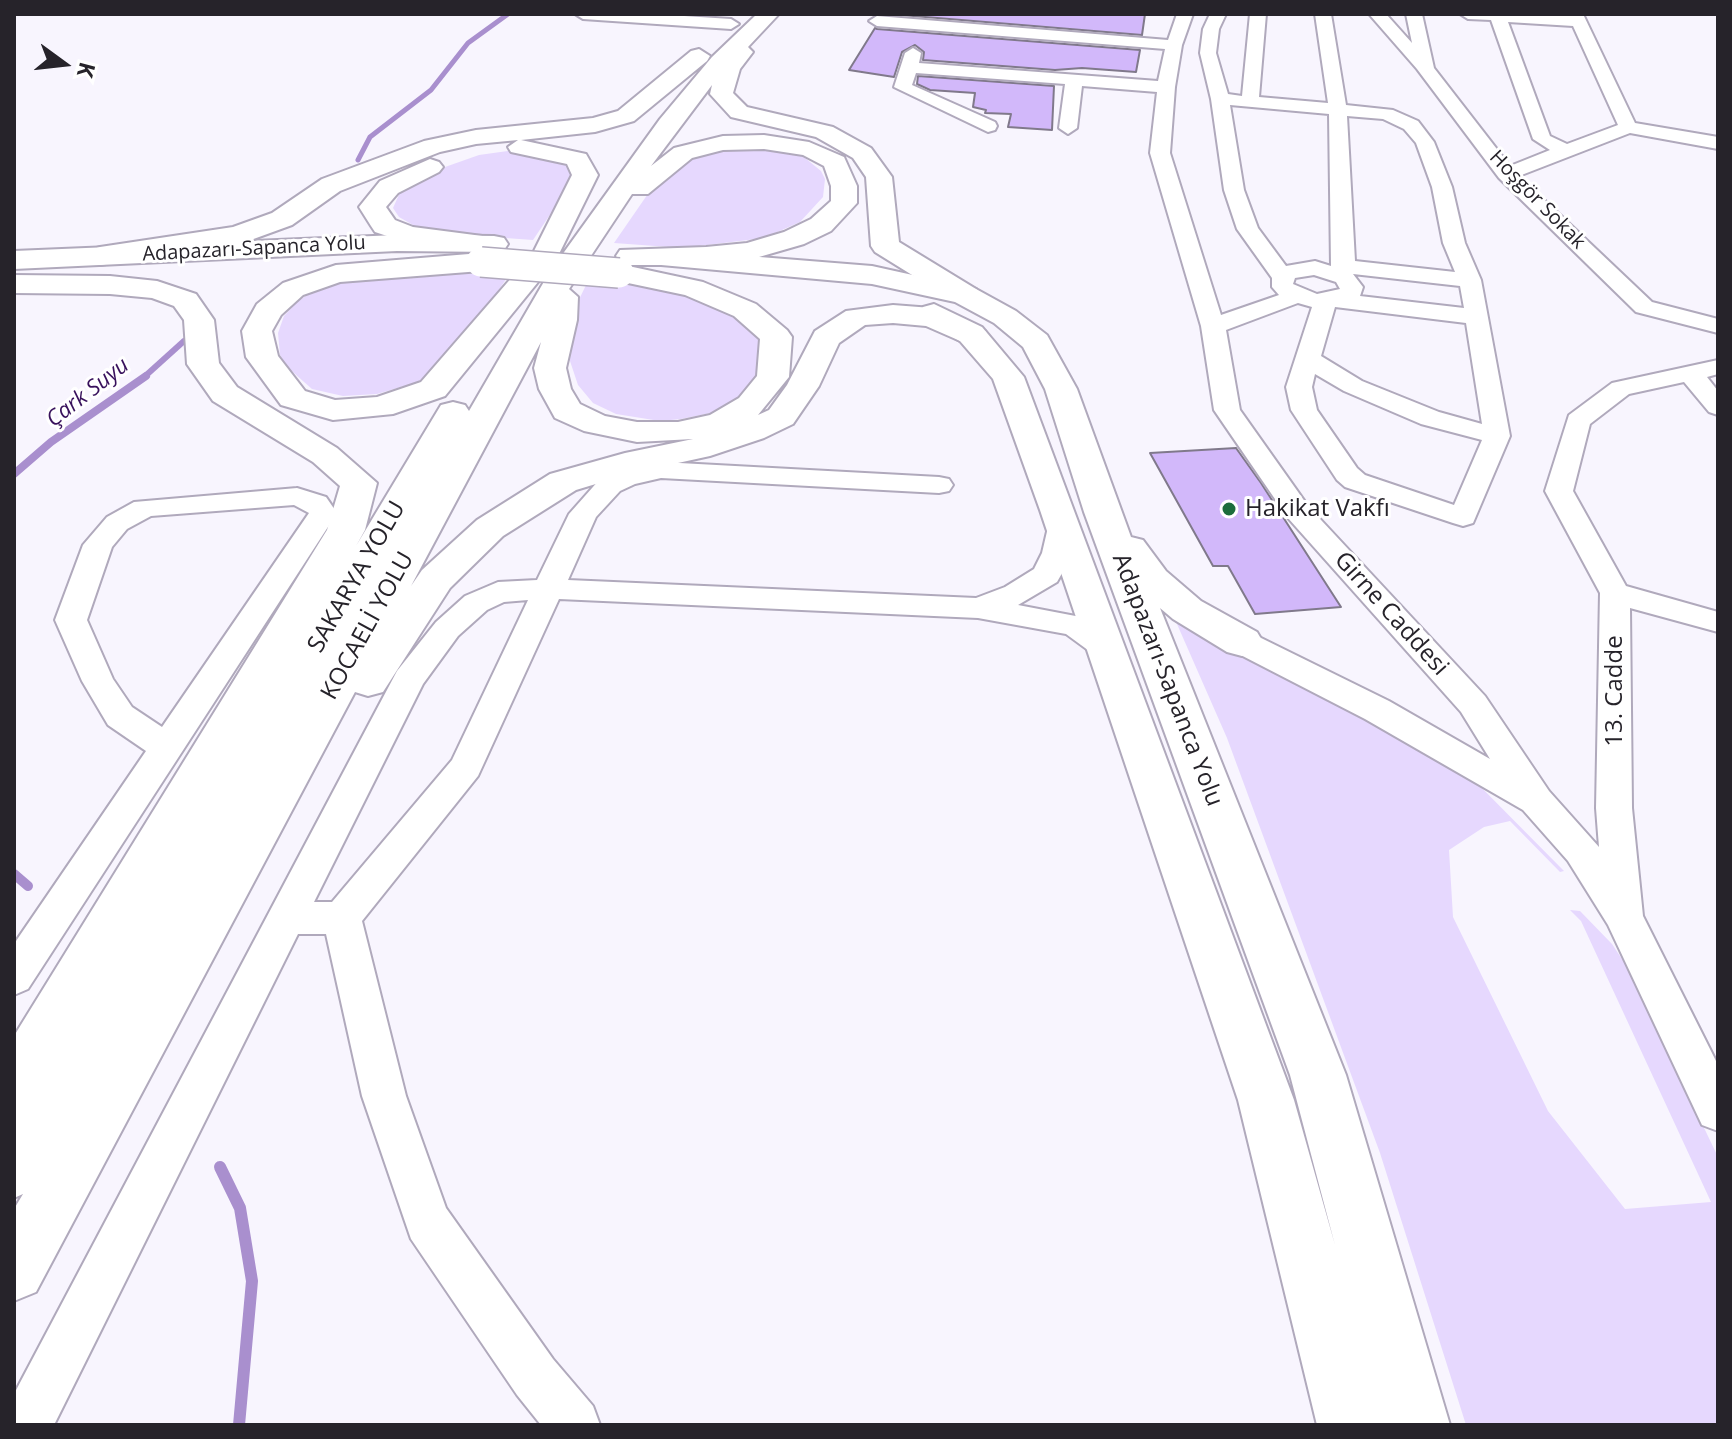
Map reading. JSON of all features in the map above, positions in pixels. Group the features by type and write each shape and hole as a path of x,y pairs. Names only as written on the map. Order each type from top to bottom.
{"main road":[{"path":"100,256 238,235 282,219 331,185 433,146 476,137 595,125 626,116 745,23"},
{"path":"745,23 721,94 739,112 824,132 862,153 879,177 885,246 965,295"},
{"name":"KOCAELİ YOLU","path":"14,1270 192,947 559,256 720,62 745,23"},
{"name":"SAKARYA YOLU","path":"14,1169 559,256 632,139 745,23"},
{"path":"488,253 336,274 293,289 268,310 257,331 262,357 293,398 333,410 381,407 433,389 559,256 653,174 683,153 723,143 764,142 809,149 835,162 844,186 844,203 821,225 794,238 749,251 625,264 488,253 408,235 385,226 372,207 389,187 422,170 466,154 512,146 550,151 577,159 585,175 559,256 562,320 550,368 555,389 567,411 596,424 678,432 721,423 751,405 773,377 776,337 745,310 625,264"},
{"name":"Adapazarı-Sapanca Yolu","path":"14,260 397,243 488,253"},
{"name":"Adapazarı-Sapanca Yolu","path":"14,282 488,253"},
{"name":"Adapazarı-Sapanca Yolu","path":"625,264 872,275 965,295 1005,317 1036,342 1061,389 1107,648 1266,1100 1351,1425"},
{"name":"Adapazarı-Sapanca Yolu","path":"625,264 850,293 923,306 974,338 1008,377 1083,517 1318,1075 1416,1425"},
{"path":"14,282 110,285 157,290 185,300 199,320 203,364 225,394 325,455 359,483 346,530 14,1086"},
{"path":"192,947 436,579 490,528 563,482 625,464 698,449 752,431 781,417 803,386 826,338 857,317 893,314 932,317 974,338"},
{"path":"1083,517 1187,610 1242,642"}],"street":[{"path":"583,14 745,23"},
{"path":"1012,31 1024,14"},
{"name":"Girne Caddesi","path":"1185,14 1174,45 1166,87 1160,153 1213,326 1227,410 1298,512 1473,704 1536,801 1581,851 1623,916"},
{"path":"1218,14 1211,29 1208,53 1220,99 1234,190 1248,229 1282,276 1283,287 1297,296 1476,317"},
{"path":"1250,101 1258,14"},
{"path":"1323,14 1338,109 1340,270 1352,287 1347,296 1330,301"},
{"path":"1377,14 1426,69"},
{"name":"Hoşgör Sokak","path":"1414,14 1426,69 1506,174 1644,307 1718,326"},
{"path":"1468,14 1577,18 1628,127"},
{"path":"1498,15 1542,139 1565,150"},
{"path":"929,19 908,67 903,87 988,126"},
{"path":"877,21 929,19 1012,31 1098,31 1174,45"},
{"path":"908,67 1166,87"},
{"path":"1068,128 1074,79"},
{"path":"1220,99 1387,114 1411,125 1425,142 1442,187 1454,243 1470,280 1497,436 1463,517 1368,487 1347,474 1304,410 1299,387 1306,358 1330,301"},
{"path":"1506,174 1628,127 1718,143"},
{"path":"1282,276 1304,268 1470,280"},
{"path":"1213,326 1297,296"},
{"path":"1306,358 1353,386 1430,418 1497,436"},
{"path":"1704,370 1718,407"},
{"name":"13. Cadde","path":"1704,370 1621,388 1578,421 1559,491 1615,593 1614,808 1623,916 1718,1110"},
{"path":"342,918 466,767 583,514 610,485 627,477 661,470 939,485"},
{"path":"14,977 323,513 316,503 297,496 144,508 117,523 98,545 71,620 98,681 120,716 166,747"},
{"path":"978,608 1016,594 1046,575 1057,553 1083,517"},
{"path":"26,1425 409,679 447,629 476,603 498,592 548,590 978,608 1075,625 1107,648"},
{"path":"1615,593 1718,622"},
{"path":"1242,642 1377,710 1536,801"},
{"path":"285,918 342,918"},
{"path":"342,918 384,1096 428,1222 535,1377 574,1425"}],"shaded area":[{"path":"720,143 799,153 821,171 825,179 823,197 800,222 764,238 683,248 614,243 663,172"},
{"path":"522,149 573,164 572,182 533,240 420,229 399,217 393,208 401,190 428,173 479,155"},
{"path":"411,269 508,276 467,340 428,376 415,383 377,394 343,396 312,389 286,366 280,355 278,333 284,316 297,302 310,293 344,280"},
{"path":"587,283 659,286 698,293 765,332 755,390 721,411 660,421 616,414 593,403 578,385 568,355 572,314"},
{"path":"1166,599 1465,771 1564,871 1560,872 1510,821 1484,827 1449,850 1453,917 1548,1111 1625,1209 1711,1202 1581,921 1570,910 1580,911 1612,944 1626,965 1718,1157 1718,1425 1466,1425 1380,1153 1227,738"}],"building":[{"path":"889,14 1145,14 1142,35"},
{"path":"875,28 1140,50 1136,72 1082,68 1055,70 923,60 924,52 915,45 902,52 894,77 849,70"},
{"path":"918,76 1054,86 1052,130 1008,127 1011,114 985,113 986,110 973,107 975,93 930,90 917,84"},
{"name":"Hakikat Vakfı","path":"1236,448 1341,607 1255,614 1228,566 1213,566 1150,453"}],"waterway":[{"name":"Çark Suyu","path":"358,160 370,137 431,90 468,43 508,14"},
{"name":"Çark Suyu","path":"143,378 184,341"},
{"name":"Çark Suyu","path":"14,474 51,442 146,376"},
{"name":"Çark Suyu","path":"14,874 28,886"},
{"name":"Çark Suyu","path":"220,1167 240,1208 252,1281 239,1425"}],"place":[{"name":"Hakikat Vakfı","path":"1229,509"}]}
